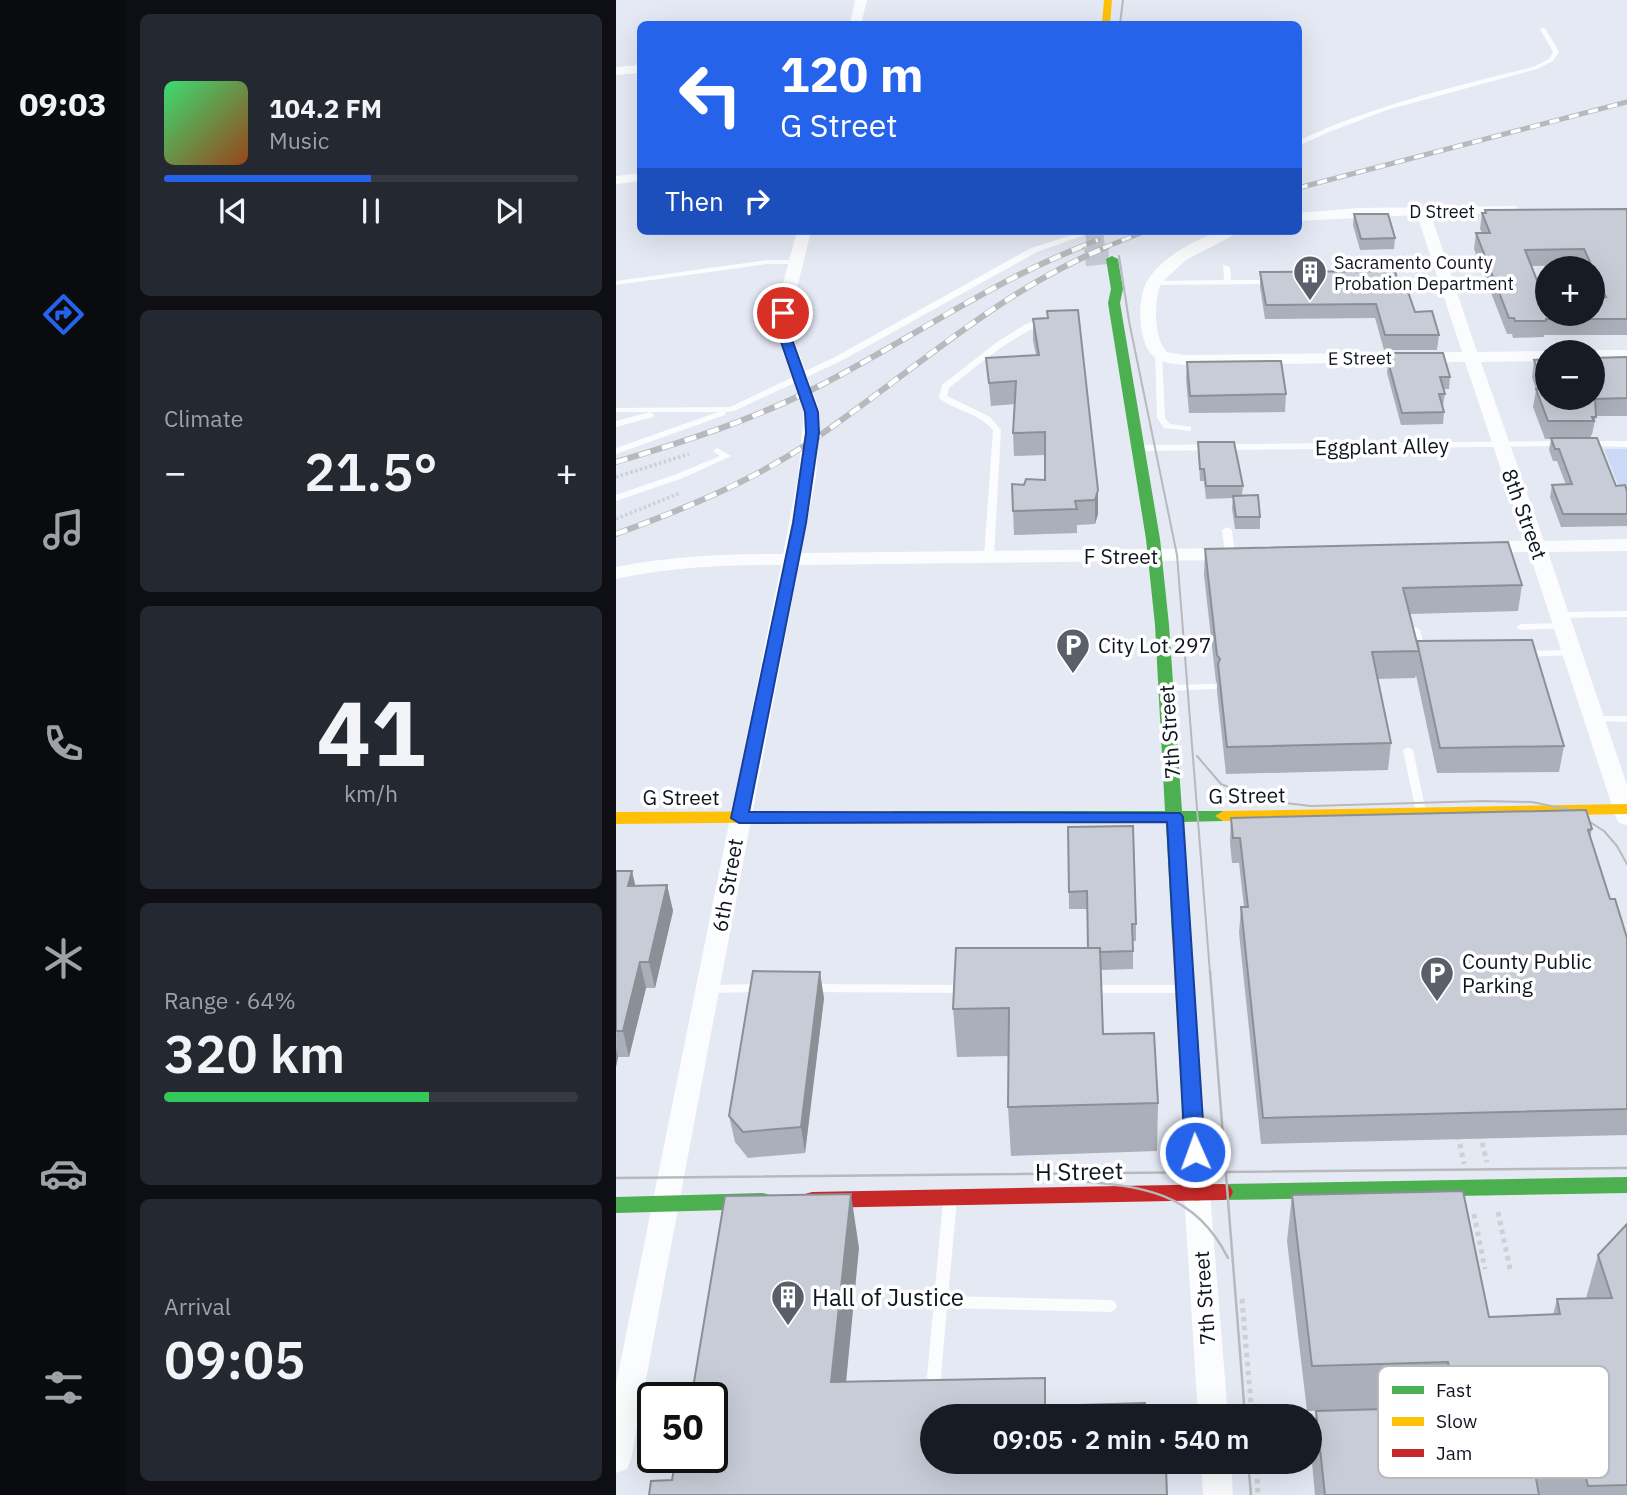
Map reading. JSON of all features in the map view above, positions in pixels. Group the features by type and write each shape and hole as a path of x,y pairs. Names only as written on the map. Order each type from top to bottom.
{"main road":[{"path":"1106,21 1108,0"},
{"name":"7th Street","path":"1105,262 1117,289 1114,303 1155,555 1175,817 1197,1193"},
{"name":"G Street","path":"616,818 1175,817 1421,812 1626,812"},
{"name":"H Street","path":"616,1205 1627,1185"}],"street":[{"path":"857,21 861,0"},
{"path":"616,71 637,69"},
{"path":"616,180 637,177"},
{"name":"D Street","path":"1302,217 1357,212 1532,210"},
{"name":"8th Street","path":"1423,211 1626,812"},
{"name":"6th Street","path":"616,1459 807,477 812,433 811,412 787,342 783,313 803,235"},
{"path":"1165,356 1153,345 1149,291 1153,283 1178,258 1224,235"},
{"path":"1605,355 1627,355"},
{"name":"E Street","path":"1165,356 1535,356"},
{"path":"1459,548 1627,545"},
{"name":"F Street","path":"616,573 655,565 713,560 1258,553"},
{"name":"7th Street","path":"1197,1193 1212,1404"},
{"path":"1217,1474 1218,1495"}],"lane":[{"path":"1302,142 1338,123 1379,108 1535,68 1551,60 1556,52 1543,29"},
{"path":"616,451 731,409 838,359 1034,250 1080,235"},
{"path":"616,283 767,262 795,262"},
{"path":"1226,267 1228,282"},
{"path":"1378,281 1445,280"},
{"path":"1153,283 1283,281"},
{"path":"989,556 997,430 988,419 952,405 943,397 945,387 1018,330 1042,318 1068,312"},
{"path":"1165,356 1161,418 1171,428 1188,429"},
{"path":"616,410 731,409"},
{"path":"616,424 663,411"},
{"name":"Eggplant Alley","path":"1136,449 1627,444"},
{"path":"616,498 671,480 727,456 717,451"},
{"path":"671,480 679,486"},
{"path":"1227,530 1230,554"},
{"path":"1521,627 1627,614"},
{"path":"1415,630 1422,656 1436,656"},
{"path":"1519,654 1574,653"},
{"path":"1166,688 1212,687"},
{"path":"1595,719 1627,719"},
{"path":"1408,750 1421,812"},
{"path":"708,989 782,988"},
{"path":"795,988 985,989"},
{"path":"1080,989 1185,989"},
{"path":"934,1377 950,1197"},
{"path":"942,1301 1110,1306"}],"path":[{"path":"1460,1140 1458,1134 1481,1134 1482,1139"},
{"path":"1242,1299 1251,1404"},
{"path":"1256,1474 1258,1495"}],"shaded area":[{"path":"1604,449 1627,449 1627,507"}],"building":[{"path":"1627,209 1627,319 1605,319 1605,256 1587,256 1584,249 1525,250 1535,275 1535,321 1515,321 1514,318 1509,318 1476,233 1490,233 1482,213 1486,213 1485,210"},
{"path":"1354,214 1388,214 1395,238 1361,239"},
{"path":"1395,271 1398,283 1405,283 1415,312 1432,311 1439,335 1385,335 1376,304 1266,305 1260,272"},
{"path":"1078,310 1098,490 1095,500 1075,501 1077,509 1013,511 1012,484 1024,485 1026,479 1045,480 1045,432 1013,433 1016,381 989,383 986,358 1039,355 1033,319 1048,318 1047,311"},
{"path":"1389,353 1443,353 1450,377 1440,377 1445,394 1439,394 1444,412 1402,413 1388,361 1391,361"},
{"path":"1627,357 1627,398 1605,399 1605,358"},
{"path":"1281,361 1286,394 1190,396 1187,362"},
{"path":"1544,410 1596,410 1596,417 1592,417 1594,421 1548,421"},
{"path":"1551,438 1597,438 1616,486 1625,485 1627,514 1563,514 1552,485 1572,484 1559,449 1555,449"},
{"path":"1198,442 1234,442 1243,486 1206,486 1204,469 1200,469"},
{"path":"1258,495 1260,517 1236,517 1233,496"},
{"path":"1508,542 1522,585 1403,588 1419,651 1372,652 1391,743 1227,747 1218,664 1220,659 1217,655 1205,549"},
{"path":"1532,640 1564,746 1440,748 1417,641"},
{"name":"County Public Parking","path":"1586,810 1592,829 1588,830 1610,899 1615,899 1627,938 1627,1109 1263,1118 1241,907 1248,907 1240,838 1233,838 1231,818"},
{"path":"1133,826 1136,924 1132,924 1133,951 1100,952 1100,948 1088,948 1087,891 1069,892 1068,827"},
{"path":"616,871 632,871 628,886 667,885 649,962 640,962 623,1031 616,1031"},
{"path":"956,948 1100,948 1103,1034 1154,1033 1158,1103 1008,1107 1009,1008 953,1009"},
{"path":"753,971 820,972 801,1127 743,1132 729,1116"},
{"path":"1463,1191 1489,1317 1560,1314 1557,1299 1612,1298 1598,1255 1627,1224 1627,1485 1588,1486 1586,1478 1609,1478 1609,1366 1449,1366 1448,1362 1312,1366 1292,1195"},
{"path":"851,1194 831,1382 1045,1378 1045,1404 920,1404 920,1474 1166,1474 1167,1495 649,1495 651,1481 672,1480 673,1473 728,1473 728,1382 694,1382 725,1196"},
{"path":"1378,1409 1378,1478 1536,1478 1539,1495 1325,1495 1322,1411"}],"tunnel":[{"path":"1094,235 1096,248"},
{"path":"1096,247 1098,265"}],"tram line":[{"path":"1120,21 1123,0"},
{"path":"1119,256 1129,321 1177,555 1210,973"},
{"path":"1197,756 1221,784 1260,800 1311,806 1532,802 1571,810 1604,831 1627,864"},
{"path":"1210,971 1226,1172"},
{"path":"1226,1172 1627,1168"},
{"path":"616,1178 1226,1172"},
{"path":"1226,1172 1244,1404"},
{"path":"1066,1180 1139,1189 1180,1204 1198,1217 1214,1235 1228,1258"},
{"path":"1249,1474 1251,1495"}],"railway":[{"path":"1302,187 1627,102"},
{"path":"1103,248 1136,235"},
{"path":"1077,248 1098,240"},
{"path":"616,462 720,428 796,397 854,368 1014,277 1081,247"},
{"path":"616,534 713,495 782,460 988,312 1066,266 1107,247"}],"traffic: fast":[{"path":"1112,259 1117,289 1114,303 1153,539 1162,625 1181,936"},
{"path":"891,817 1223,816"},
{"path":"1223,1192 1627,1185"},
{"path":"616,1205 763,1201"}],"traffic: slow":[{"path":"1106,21 1108,0"},
{"path":"1223,816 1627,809"},
{"path":"616,818 891,817"},
{"path":"1181,936 1197,1193"}],"traffic: jam":[{"path":"812,1200 1223,1192"}],"place":[{"name":"Sacramento County Probation Department","path":"1310,302"},
{"name":"City Lot 297","path":"1073,675"},
{"name":"County Public Parking","path":"1437,1003"},
{"name":"Hall of Justice","path":"788,1327"}],"route":[{"path":"783,313 787,342 811,412 812,433 799,523 739,818 1175,817 1195,1152"}]}
